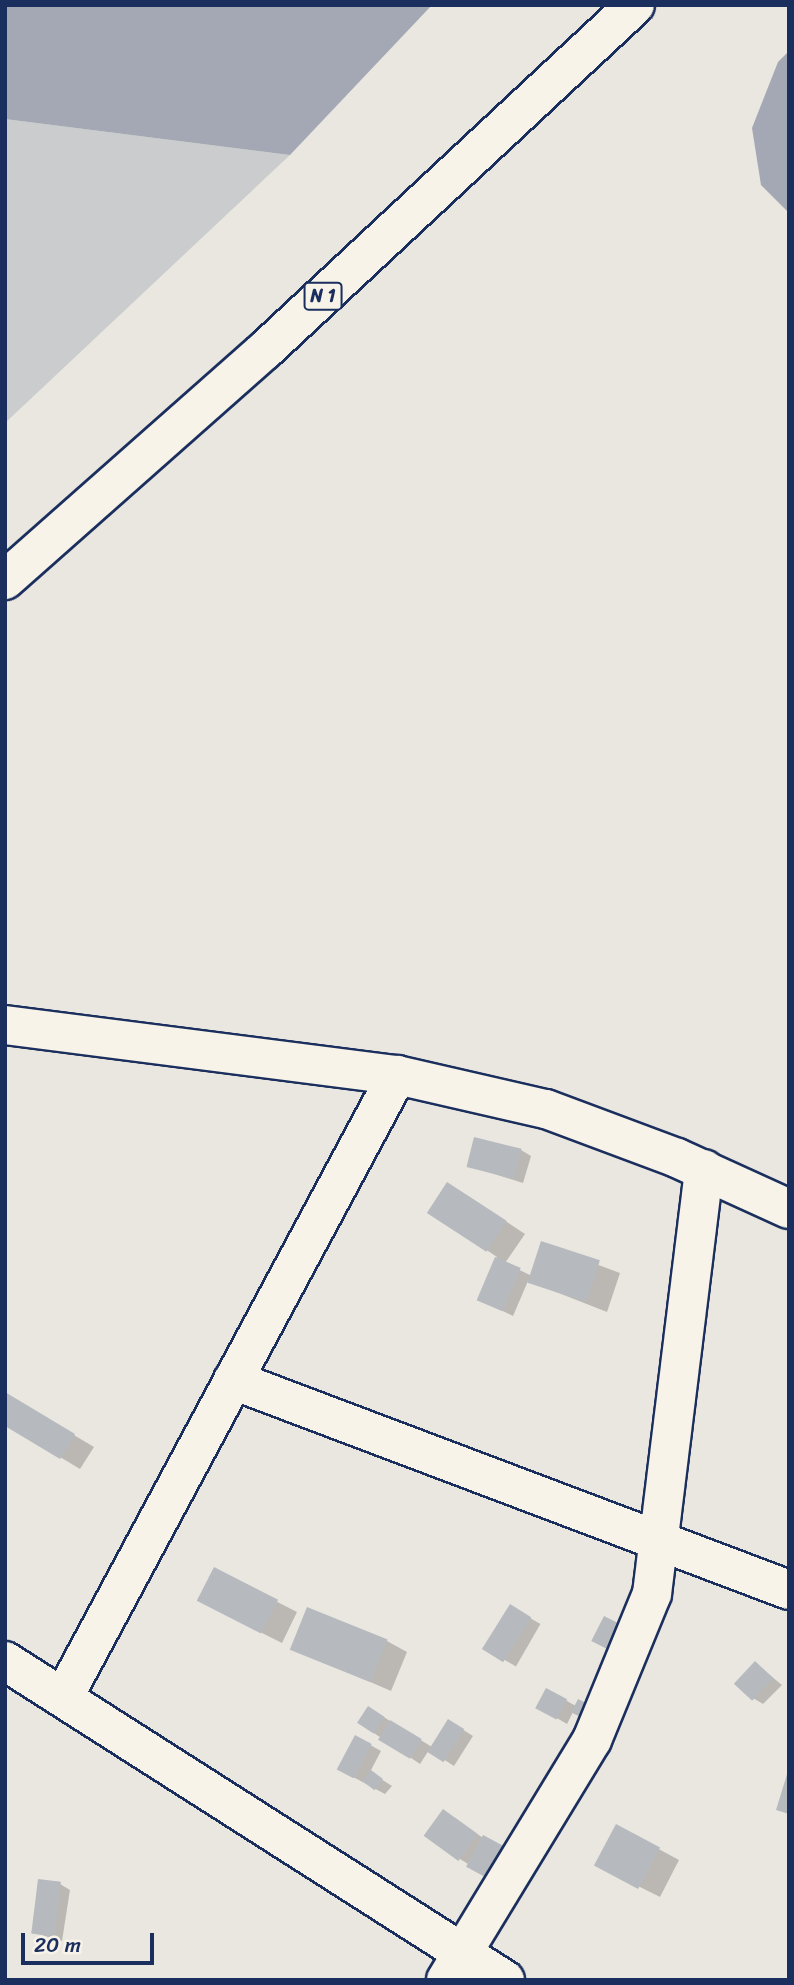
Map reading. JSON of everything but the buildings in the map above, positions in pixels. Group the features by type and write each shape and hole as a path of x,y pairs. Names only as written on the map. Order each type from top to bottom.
{"main road":[{"name":"N 1","path":"5,580 264,351 635,5"},
{"path":"5,1025 397,1075 546,1109 704,1169 789,1209"},
{"path":"63,1698 397,1075"},
{"path":"454,1966 592,1740 626,1670 652,1594 704,1169"},
{"path":"233,1380 789,1590"},
{"path":"5,1661 454,1966 505,1980"}],"shaded area":[{"path":"5,5 432,5 290,155 5,119"},
{"path":"789,51 789,213 761,185 752,128 778,62"},
{"path":"5,119 290,155 5,423"}]}
